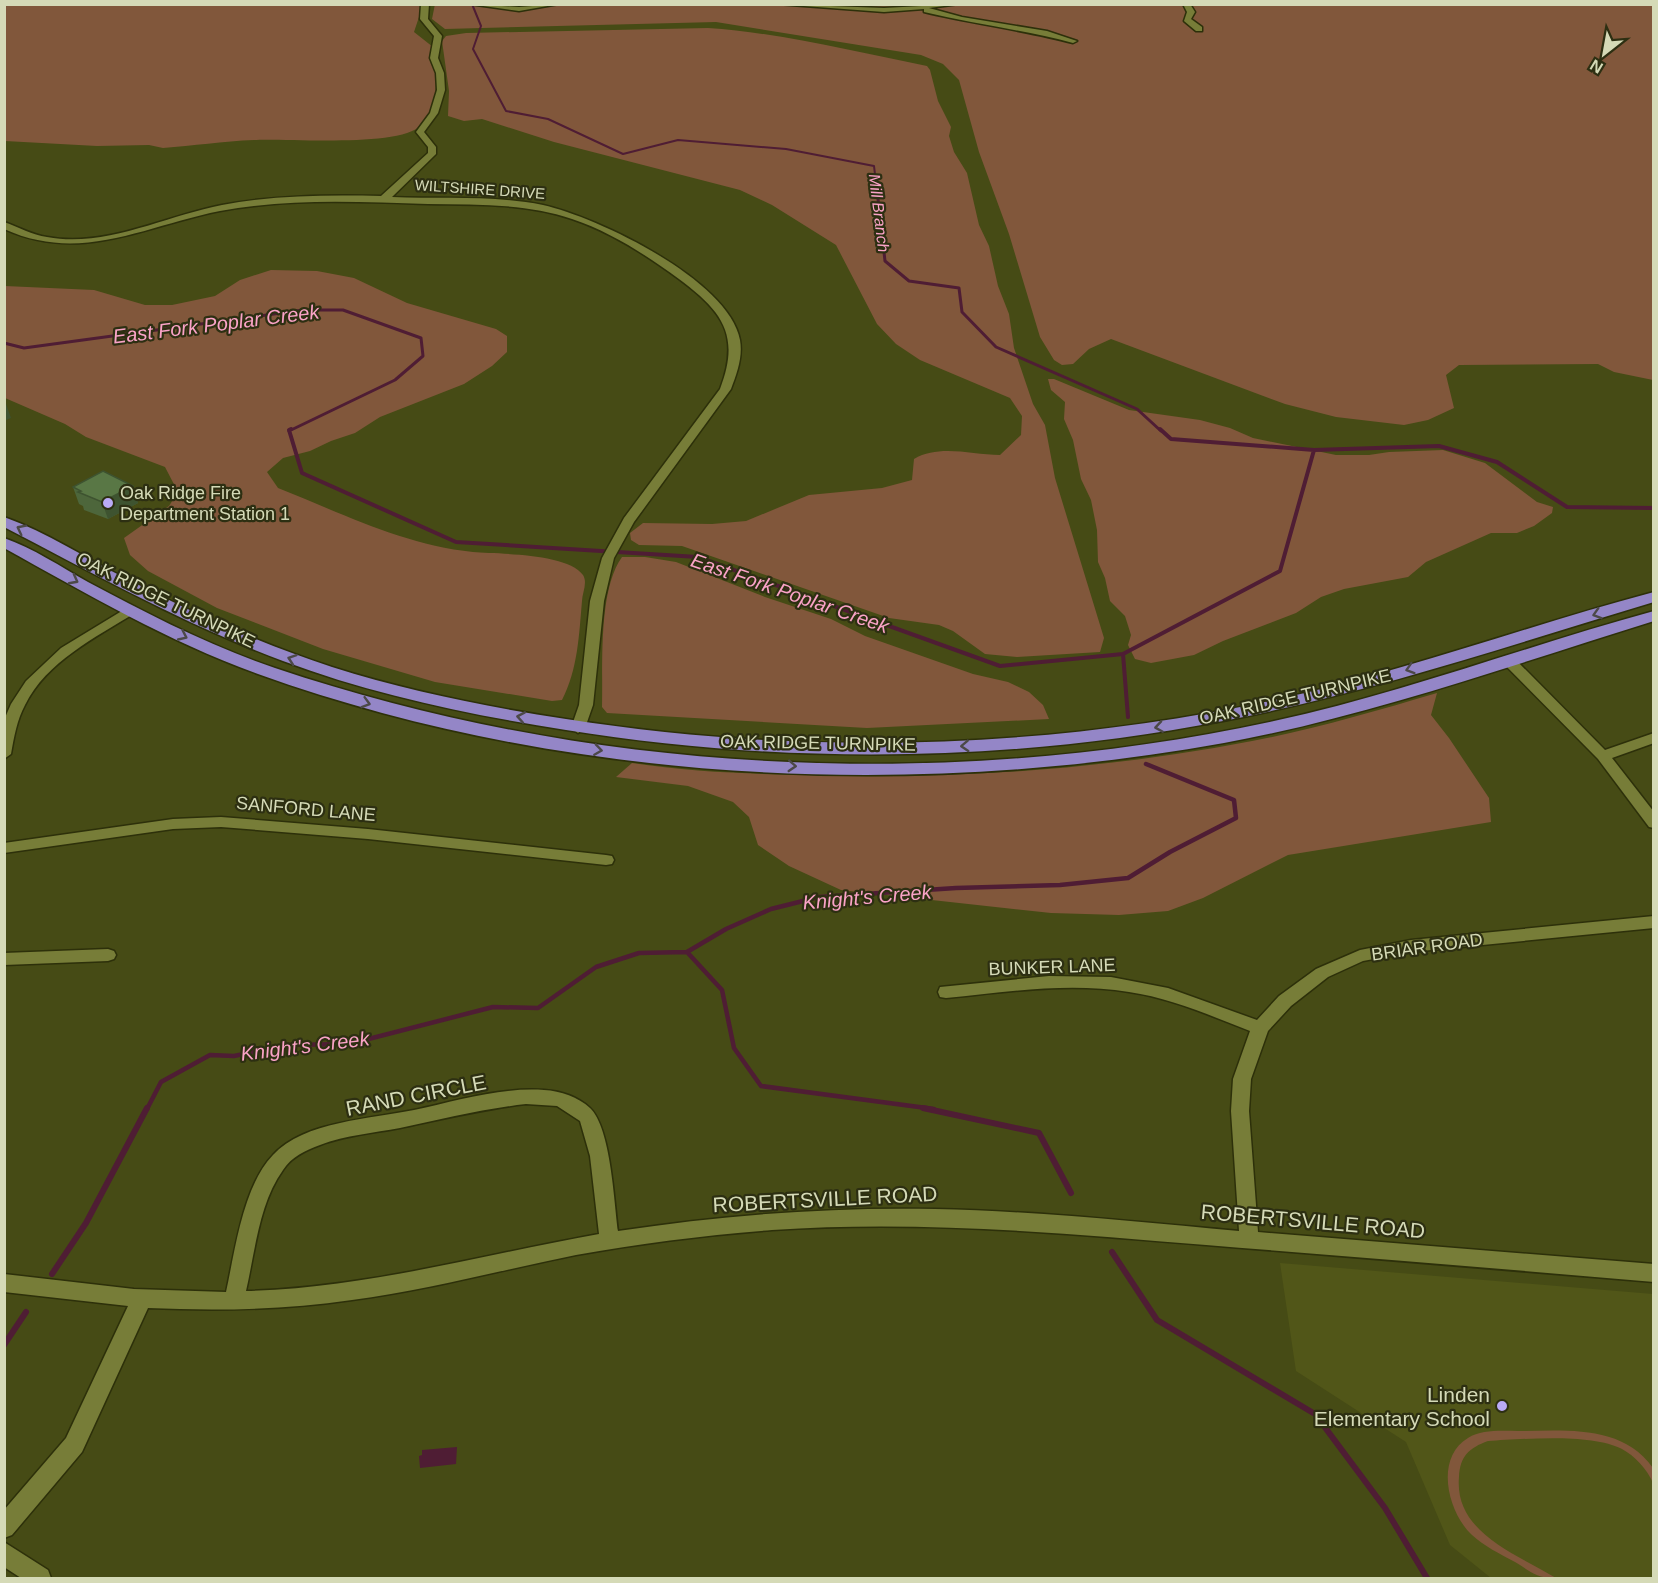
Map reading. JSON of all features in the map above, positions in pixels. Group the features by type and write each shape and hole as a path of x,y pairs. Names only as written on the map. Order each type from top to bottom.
{"highway":[{"name":"OAK RIDGE TURNPIKE","path":"4,520 151,598 257,646 385,688 463,707 578,728 685,741 872,748 965,746 1059,739 1222,717 1336,691 1653,597"},
{"name":"OAK RIDGE TURNPIKE","path":"4,542 130,610 221,654 327,692 437,721 570,746 671,759 797,766 871,768 1029,762 1173,746 1316,717 1376,701 1653,616"},
{"path":"28,555 50,544"},
{"path":"130,610 151,598"},
{"path":"1493,645 1508,660"},
{"path":"570,746 578,728"},
{"path":"871,768 872,748"}],"street":[{"path":"384,199 432,154 432,147 420,132 434,112 441,90 440,73 434,58 438,36 424,19 425,4"},
{"path":"472,4 519,9 556,4"},
{"path":"780,4 884,10 921,9 956,4"},
{"path":"1186,4 1191,12 1187,19 1199,29"},
{"path":"921,9 951,17 1047,33 1073,41"},
{"name":"WILTSHIRE DRIVE","path":"4,225 30,237 58,242 87,241 124,235 188,216 244,204 294,200 384,199 510,204 539,207 576,217 625,240 709,297 723,311 736,343 734,369 729,380 628,521 608,558 597,601 586,705 578,728"},
{"path":"4,754 7,720 35,679 55,660 130,610"},
{"path":"1508,660 1603,756 1653,823"},
{"path":"1603,756 1653,738"},
{"name":"SANFORD LANE","path":"4,848 173,824 221,822 345,832 606,860"},
{"name":"BRIAR ROAD","path":"1250,1240 1240,1111 1242,1079 1260,1028 1285,1001 1313,980 1360,956 1411,946 1653,922"},
{"path":"4,959 108,955"},
{"name":"BUNKER LANE","path":"946,992 1061,983 1112,983 1174,997 1260,1028"},
{"name":"RAND CIRCLE","path":"234,1302 259,1199 277,1163 291,1150 314,1139 342,1132 489,1103 538,1097 559,1099 587,1117 597,1154 610,1241"},
{"name":"ROBERTSVILLE ROAD","path":"4,1283 141,1300 234,1302 349,1292 610,1241 724,1226 884,1217 1056,1224 1653,1273"},
{"path":"4,1527 74,1444 141,1300"},
{"path":"4,1552 40,1578"}],"shaded area":[{"path":"435,4 1653,5 1653,380 1614,372 1598,364 1459,365 1446,375 1454,408 1428,420 1404,425 1336,417 1285,404 1111,339 1089,349 1073,364 1062,365 1054,360 1040,337 1009,234 979,152 959,80 943,64 921,55 716,22 445,29 432,19"},
{"path":"5,5 423,5 414,32 433,47 436,88 432,107 421,125 409,132 391,137 368,139 231,141 163,148 149,145 97,146 5,141"},
{"path":"708,28 736,30 819,44 927,66 930,70 938,101 951,127 949,136 954,152 967,173 979,225 989,246 998,286 1009,314 1014,348 1033,404 1045,425 1055,478 1104,638 1100,652 1017,657 985,654 953,631 939,625 889,618 682,546 639,545 631,540 630,533 643,523 712,524 746,521 809,495 882,488 912,480 914,459 945,451 1000,455 1021,435 1022,416 1010,398 920,360 896,344 877,324 836,245 772,205 740,190 554,142 482,119 464,121 448,116 449,91 442,41 446,36 466,33"},
{"path":"271,270 317,271 354,278 407,303 496,329 507,336 507,352 492,366 464,384 380,417 355,433 310,451 283,458 267,472 278,488 422,543 473,552 532,556 563,562 575,568 583,575 585,585 575,664 562,700 552,701 435,682 323,649 217,608 148,571 130,555 124,538 169,506 178,492 165,467 86,437 65,424 5,398 5,286 94,290 145,305 172,305 215,296 240,280"},
{"path":"1048,379 1054,379 1129,410 1200,420 1230,428 1253,438 1336,455 1443,450 1485,463 1537,502 1553,507 1552,513 1534,526 1517,533 1491,533 1426,562 1408,577 1344,589 1321,597 1296,613 1223,641 1194,655 1151,663 1135,659 1128,645 1131,635 1125,616 1110,601 1105,578 1098,562 1097,530 1091,500 1081,479 1073,440 1064,419 1065,402 1051,390"},
{"path":"622,557 645,557 676,562 765,597 831,619 865,636 973,674 1008,682 1029,692 1043,705 1049,719 867,728 607,713 602,707 605,608 614,571"},
{"path":"1437,693 1431,715 1489,798 1491,822 1288,855 1203,898 1168,911 1119,915 1051,913 841,890 789,866 758,845 749,817 733,802 688,786 616,777 632,763 720,772 865,776 976,774 1087,765 1197,751 1276,736"},
{"name":"Linden Elementary School","path":"1280,1263 1653,1294 1653,1578 1491,1578 1450,1545 1406,1442 1296,1371"},
{"path":"1492,1431 1592,1433 1609,1437 1640,1454 1653,1468 1653,1483 1640,1463 1622,1449 1609,1444 1576,1439 1538,1438 1488,1441 1467,1454 1460,1470 1460,1496 1467,1513 1477,1527 1491,1540 1556,1578 1534,1574 1492,1550 1472,1535 1456,1513 1448,1486 1451,1458 1457,1447 1468,1438"},
{"path":"457,1447 456,1464 420,1468 419,1456 422,1455 422,1450"}],"building":[{"path":"103,471 133,486 102,502 78,492 81,491 73,487"}],"waterway":[{"name":"Mill Branch","path":"472,4 481,26 473,49 506,111 548,119 623,154 678,140 786,149 874,166 877,191"},
{"name":"Mill Branch","path":"877,190 885,261 909,281 959,288 962,312 996,347 1137,409 1161,431"},
{"name":"East Fork Poplar Creek","path":"4,343 24,348 303,310 343,310 421,338 423,356 395,380 289,431"},
{"name":"Mill Branch","path":"1160,429 1171,439 1314,450"},
{"name":"East Fork Poplar Creek","path":"289,431 302,473 456,542 698,557 1000,666 1123,654"},
{"name":"East Fork Poplar Creek","path":"1314,450 1439,446 1497,462 1567,507 1654,508"},
{"name":"East Fork Poplar Creek","path":"1123,654 1280,571 1314,450"},
{"name":"Knight's Creek","path":"1123,654 1128,717"},
{"name":"Knight's Creek","path":"687,952 726,929 771,909 819,897 956,888 1060,885 1128,878 1170,852 1236,818 1234,800 1146,764"},
{"name":"Knight's Creek","path":"147,1109 161,1082 210,1055 234,1056 288,1045 349,1044 493,1007 538,1008 596,967 639,953 687,952"},
{"path":"687,952 722,990 734,1048 761,1086 934,1109"},
{"name":"Knight's Creek","path":"52,1274 86,1223 147,1108"},
{"path":"923,1108 1039,1133 1071,1193"},
{"path":"1112,1252 1157,1320 1315,1414 1385,1508 1427,1578"},
{"name":"Knight's Creek","path":"4,1345 26,1312"}],"place":[{"name":"Oak Ridge Fire Department Station 1","path":"108,503"},
{"name":"Linden Elementary School","path":"1502,1406"}]}
